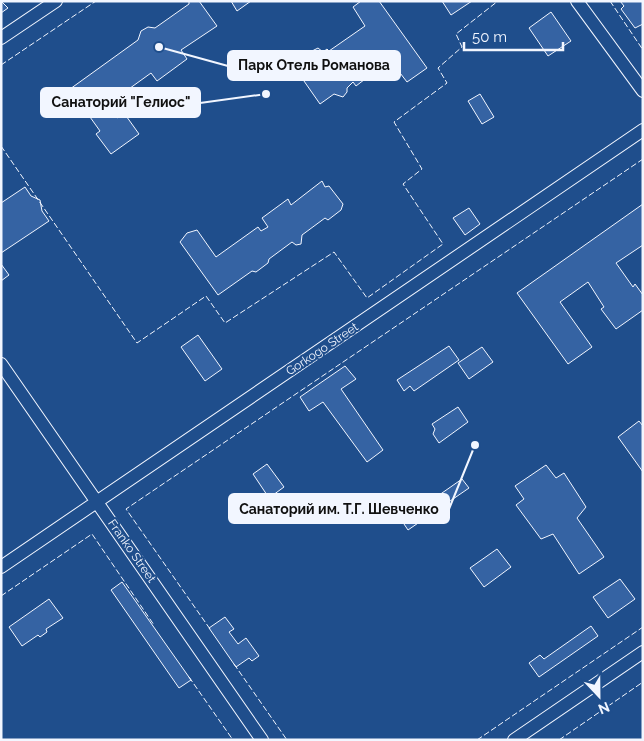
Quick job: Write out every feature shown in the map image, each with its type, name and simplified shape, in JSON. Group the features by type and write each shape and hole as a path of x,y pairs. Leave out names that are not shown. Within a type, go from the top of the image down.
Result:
{"street":[{"path":"1,38 56,1"},
{"path":"577,1 643,91"},
{"name":"Gorkogo Street","path":"1,568 643,130"},
{"name":"Franko Street","path":"1,364 262,740"},
{"path":"514,740 643,652"}],"building":[{"path":"1,1 8,8 1,13"},
{"path":"189,1 199,1 217,26 181,50 187,59 157,81 151,73 108,104 117,118 124,113 139,134 111,154 96,134 100,131 70,89 138,40 141,31 148,27 155,28 189,4"},
{"path":"231,1 251,1 237,11"},
{"path":"361,1 379,1 427,68 407,82 390,60 356,86 353,82 347,88 347,92 343,97 334,94 320,104 297,71 311,60 312,51 318,48 323,52 327,49 329,51 365,26 353,7"},
{"path":"442,1 472,1 451,15"},
{"path":"620,1 643,1 643,24 635,28 621,9 624,6"},
{"path":"551,12 571,41 548,56 529,28"},
{"path":"480,94 494,117 482,124 468,101"},
{"path":"322,181 325,187 329,186 343,204 341,210 328,220 325,218 302,235 301,244 296,245 292,242 269,259 268,263 256,272 252,271 218,295 180,242 187,233 197,230 216,257 258,227 261,231 268,227 262,218 288,199 291,205"},
{"path":"25,187 31,196 40,200 42,211 49,221 1,253 1,203"},
{"path":"643,204 643,245 616,263 633,287 635,284 643,295 643,310 616,329 601,309 604,307 588,282 560,302 592,347 568,364 517,293"},
{"path":"469,208 480,224 465,235 453,218"},
{"path":"1,264 9,275 1,281"},
{"path":"198,335 222,369 205,381 181,347"},
{"path":"449,346 459,360 414,391 410,386 404,391 397,380"},
{"path":"482,347 493,362 469,379 458,363"},
{"path":"345,366 356,379 341,389 383,450 367,462 323,402 309,411 300,397"},
{"path":"458,407 468,422 439,443 433,434 435,429 432,424"},
{"path":"639,421 643,426 643,472 618,437"},
{"path":"267,464 284,487 269,498 253,474"},
{"path":"546,465 556,478 564,473 586,507 577,518 604,557 579,574 553,534 541,539 516,505 524,499 515,486"},
{"path":"462,479 469,488 408,530 402,521"},
{"path":"497,549 511,567 484,587 470,568"},
{"path":"620,579 635,599 608,618 593,597"},
{"path":"122,582 191,680 179,688 111,590"},
{"path":"49,599 63,618 46,629 47,632 40,637 38,635 22,646 9,627"},
{"path":"225,617 234,629 229,632 238,644 246,638 259,656 252,661 249,658 236,667 209,628"},
{"path":"591,626 598,636 539,677 529,663 540,655 544,659"}],"fence":[{"path":"1,65 96,1"},
{"path":"1,146 137,343 206,296 225,323 334,252 367,298 443,244 403,184 422,169 394,122 447,83 438,68 462,47 456,34 498,1"},
{"path":"610,1 643,50"},
{"path":"210,629 126,509 643,159"},
{"path":"1,596 92,534 154,625"},
{"path":"477,740 643,627"},
{"path":"234,664 287,740"},
{"path":"189,677 233,740"},
{"path":"559,740 643,682"}],"place":[{"name":"Парк Отель Романова","path":"159,47"},
{"name":"Санаторий \"Гелиос\"","path":"266,94"},
{"name":"Санаторий им. Т.Г. Шевченко","path":"475,445"}]}
